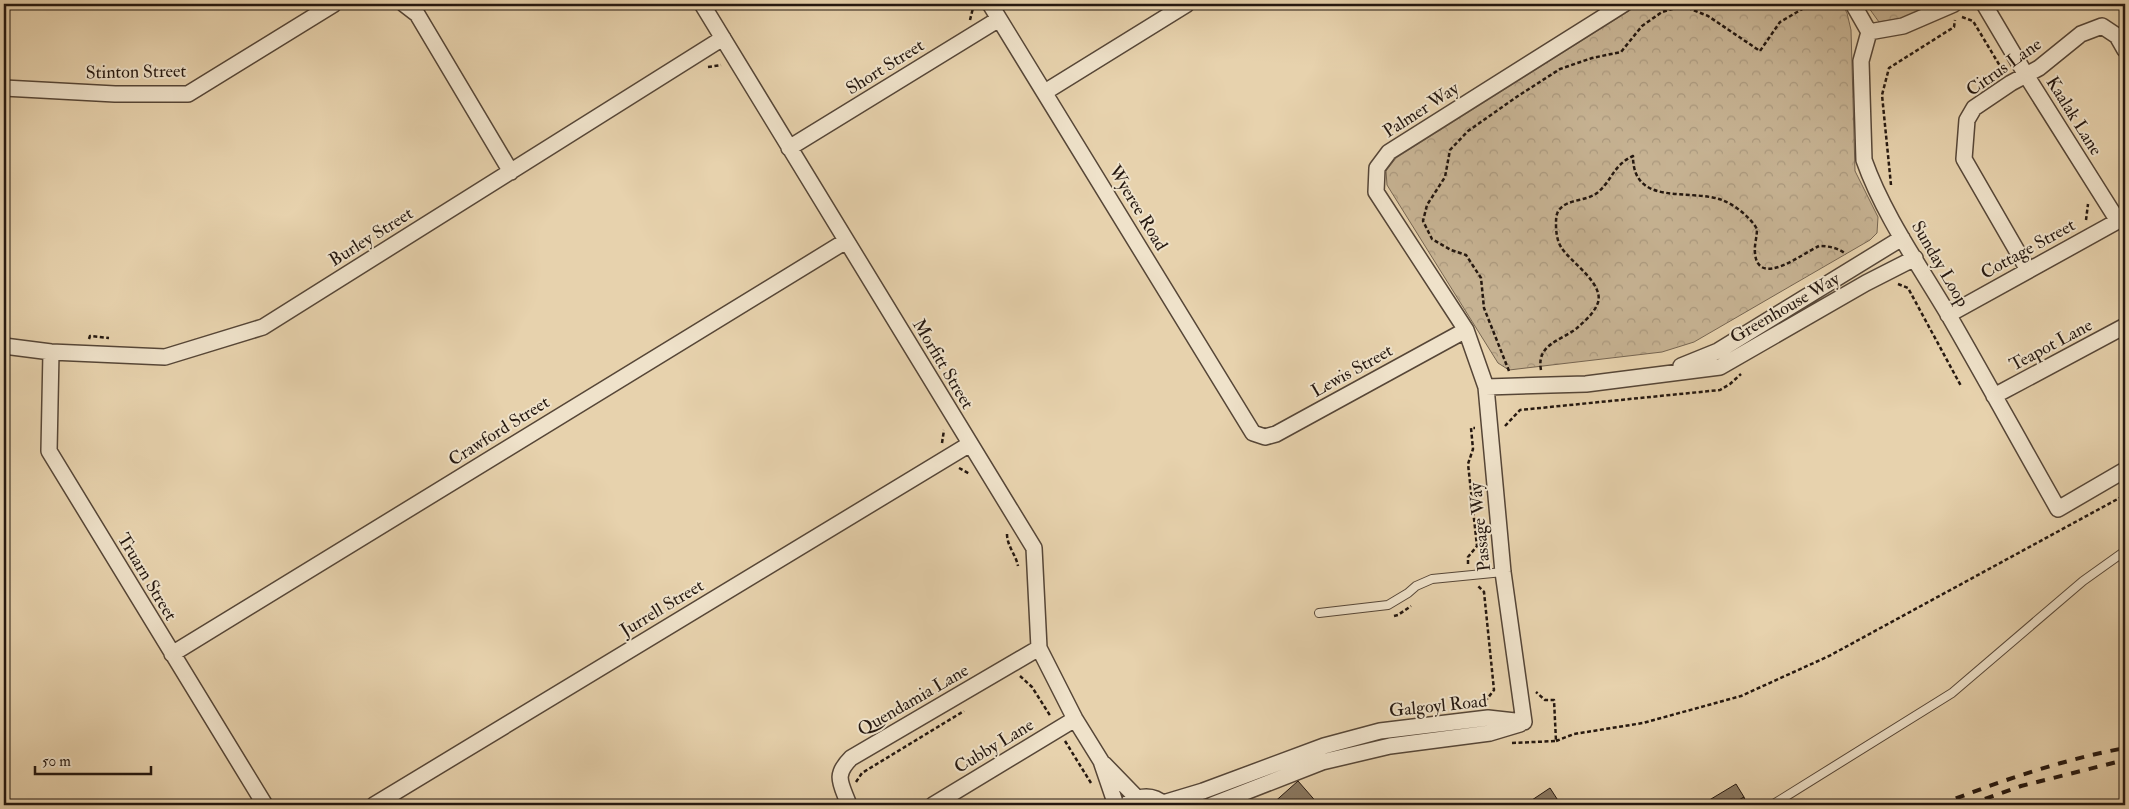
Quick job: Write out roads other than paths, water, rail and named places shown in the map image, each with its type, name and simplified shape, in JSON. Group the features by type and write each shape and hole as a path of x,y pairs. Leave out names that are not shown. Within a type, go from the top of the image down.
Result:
{"street":[{"name":"Stinton Street","path":"4,88 115,94 188,94 334,4"},
{"path":"404,4 417,14 511,172"},
{"name":"Morfitt Street","path":"702,4 1034,548 1039,648 1075,719 1101,761 1132,801"},
{"name":"Wyeree Road","path":"990,4 1253,433"},
{"path":"1045,92 1187,4"},
{"name":"Palmer Way","path":"1466,330 1376,192 1376,168 1389,152 1624,4"},
{"path":"1853,4 1869,32 1904,26 1954,4"},
{"name":"Kaalak Lane","path":"1984,4 2026,75 2122,219"},
{"name":"Short Street","path":"789,148 999,19"},
{"name":"Citrus Lane","path":"2028,270 1964,160 1967,120 1974,108 2039,68 2081,34 2102,26 2116,36 2125,50"},
{"name":"Sunday Loop","path":"1869,32 1861,61 1864,160 1902,238 1948,314 2058,509 2125,470"},
{"name":"Burley Street","path":"4,346 52,352 165,357 263,327 723,38"},
{"name":"Cottage Street","path":"1948,314 2122,219"},
{"name":"Greenhouse Way","path":"1668,372 1718,350 1902,238"},
{"name":"Crawford Street","path":"172,654 846,241"},
{"name":"Greenhouse Way","path":"1486,387 1586,384 1668,372 1720,367 1866,283 1914,258"},
{"name":"Teapot Lane","path":"1994,396 2125,326"},
{"name":"Passage Way","path":"1466,330 1486,387 1503,572 1524,722"},
{"name":"Lewis Street","path":"1253,433 1265,437 1276,434 1466,330"},
{"name":"Truarn Street","path":"52,352 49,451 265,805"},
{"name":"Jurrell Street","path":"374,805 970,444"},
{"name":"Quendamia Lane","path":"849,805 840,779 841,769 851,758 1039,648"},
{"name":"Cubby Lane","path":"933,805 1075,719"},
{"name":"Galgoyl Road","path":"1164,804 1300,763 1322,762 1390,746 1490,734 1524,722"},
{"name":"Morfitt Street","path":"1101,761 1116,805"},
{"name":"Galgoyl Road","path":"1212,805 1300,763"},
{"path":"1132,801 1147,796 1156,798 1164,804"}],"lane":[{"path":"1772,805 1952,693 1976,675 2083,581 2125,551"},
{"path":"1319,613 1388,605 1408,594 1416,586 1432,580 1503,572"}],"railway":[{"path":"1939,805 2031,772 2125,748"},
{"path":"1968,805 2021,786 2125,760"}]}
